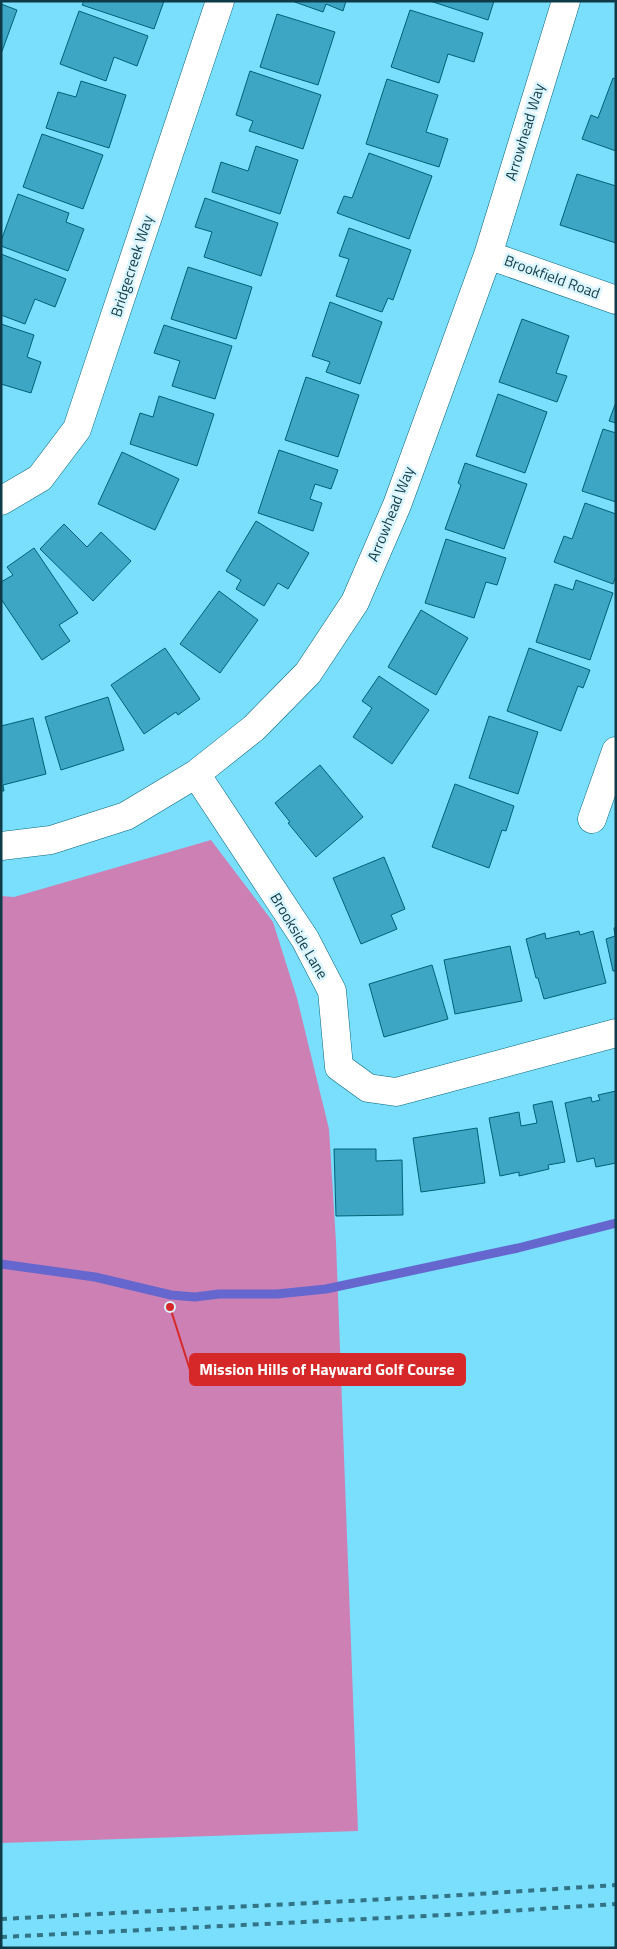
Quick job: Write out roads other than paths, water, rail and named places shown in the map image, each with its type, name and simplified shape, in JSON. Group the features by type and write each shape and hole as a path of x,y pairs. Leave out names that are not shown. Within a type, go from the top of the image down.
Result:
{"street":[{"name":"Bridgecreek Way","path":"1,501 40,478 77,429 220,1"},
{"name":"Arrowhead Way","path":"1,846 51,840 126,816 196,774 254,728 308,673 355,602 397,505 488,255 566,1"},
{"name":"Brookfield Road","path":"488,255 616,300"},
{"path":"592,819 616,751"},
{"name":"Brookside Lane","path":"196,774 305,939 332,991 339,1067 368,1088 396,1092 616,1033"}],"waterway":[{"path":"1,1264 95,1277 171,1295 195,1297 219,1294 277,1294 326,1289 518,1248 616,1223"}],"railway":[{"path":"1,1919 446,1896 616,1885"},
{"path":"1,1937 445,1915 616,1904"}],"place":[{"name":"Mission Hills of Hayward Golf Course","path":"170,1307"}]}
